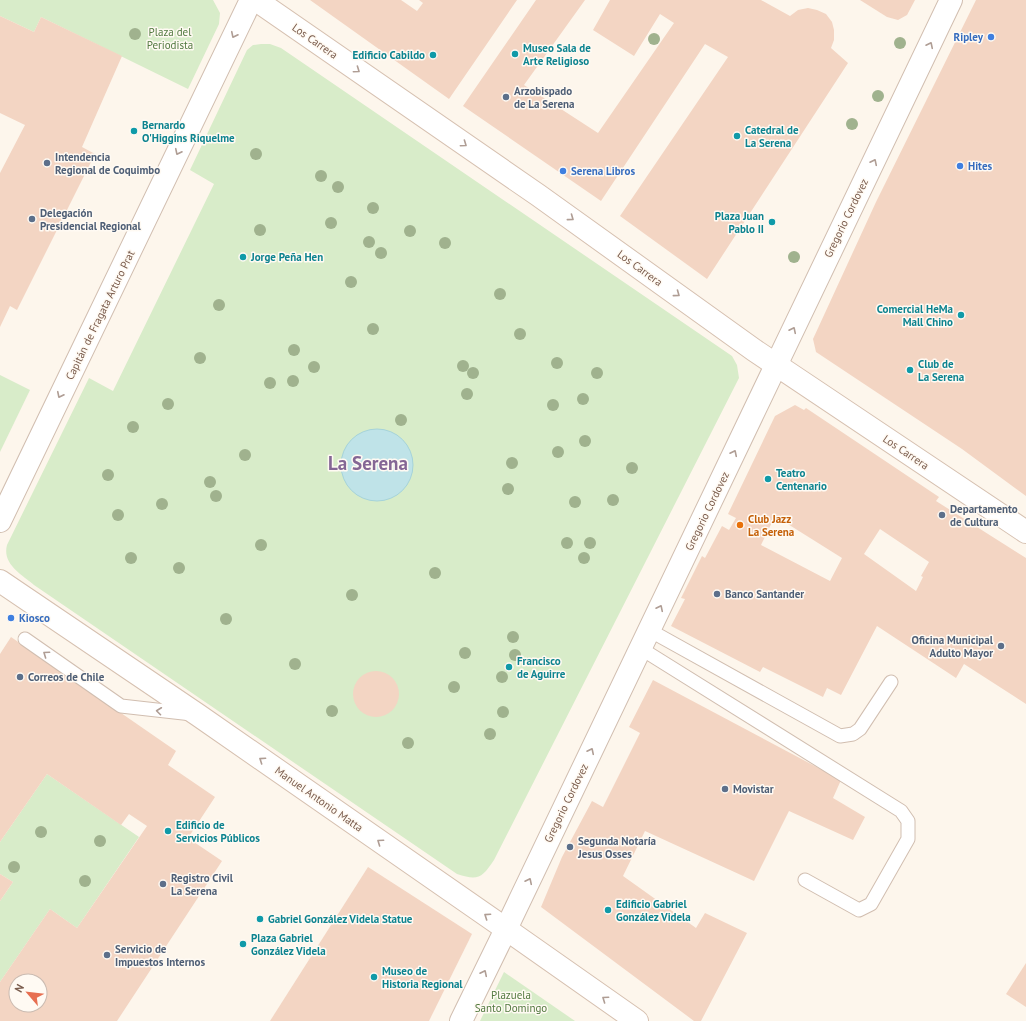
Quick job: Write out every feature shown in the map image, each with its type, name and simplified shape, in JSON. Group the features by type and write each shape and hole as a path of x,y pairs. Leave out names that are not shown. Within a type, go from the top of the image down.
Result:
{"street":[{"name":"Capitán de Fragata Arturo Prat","path":"0,521 251,0"},
{"name":"Los Carrera","path":"256,0 532,190 776,365 1026,532"},
{"name":"Gregorio Cordovez","path":"461,1021 951,0"},
{"name":"Manuel Antonio Matta","path":"0,581 198,715 637,1021"}],"lane":[{"path":"25,639 121,706 198,715"},
{"path":"645,639 840,736 853,734 860,729 891,682"},
{"path":"645,639 901,811 908,821 908,839 871,904 859,910 805,880"}],"green space":[{"name":"Plaza del Periodista","path":"0,0 213,0 220,13 219,24 188,89 41,17 34,32 0,16"},
{"path":"270,44 281,48 732,356 737,365 739,378 494,860 486,871 479,876 470,877 457,874 34,585 18,573 7,558 7,545 89,378 113,391 214,184 190,170 247,50 253,45"},
{"path":"0,375 30,390 0,452"},
{"path":"47,774 139,837 77,928 50,909 0,982 0,901 13,882 0,874 0,842"},
{"name":"Plazuela Santo Domingo","path":"504,972 575,1021 480,1021"}],"water":[{"path":"377,429 397,435 407,445 413,465 407,485 397,495 377,501 357,495 347,485 341,465 347,445 357,435"}],"building":[{"name":"Edificio Cabildo","path":"310,0 401,0 417,11 423,3 419,0 517,0 449,99"},
{"path":"536,0 585,0 524,85 598,133 674,23 660,14 634,56 593,30 610,0 761,0 790,16 798,10 808,8 817,10 826,14 832,22 834,40 831,48 848,63 707,279 620,216 728,57 705,44 601,201 463,106"},
{"path":"860,0 915,0 907,15 898,20 887,17"},
{"path":"976,0 1026,0 1026,496 962,449 816,352 813,339 876,202"},
{"name":"Intendencia Regional de Coquimbo","path":"0,16 34,32 41,17 122,56 82,147 95,154 17,310 10,306 0,327 0,173 25,125 0,113"},
{"path":"795,405 804,410 806,408 939,497 936,501 1026,558 1026,704 964,664 956,678 877,626 841,695 827,688 823,697 763,667 760,672 671,626 685,599 681,598 702,556 705,558 722,526 729,530 736,518 728,514 775,416","holes":["775,516 842,558 830,581 761,545","880,529 929,562 921,576 923,577 916,591 864,554"]},
{"name":"Edificio de Servicios Públicos","path":"11,637 176,751 168,765 215,797 188,838 222,861 117,1021 0,1021 0,982 50,909 77,928 147,826 129,814 121,825 47,774 0,842 0,654"},
{"path":"376,671 389,675 395,681 399,694 395,707 389,713 376,717 363,713 357,707 353,694 357,681 363,675"},
{"path":"653,680 841,780 833,798 865,817 853,840 789,811 754,881 645,831 623,876 696,928 705,913 747,933 701,1021 694,1021 541,907 562,857 592,801 603,807 640,733 629,727"},
{"name":"Museo de Historia Regional","path":"368,867 472,934 429,1021 270,1021"},
{"path":"0,874 13,882 0,901"},
{"path":"1026,963 1026,1007 1006,994"}],"place":[{"name":"Ripley","path":"991,37"},
{"name":"Museo Sala de Arte Religioso","path":"515,54"},
{"name":"Edificio Cabildo","path":"433,55"},
{"name":"Arzobispado de La Serena","path":"506,97"},
{"name":"Bernardo O'Higgins Riquelme","path":"134,131"},
{"name":"Catedral de La Serena","path":"737,136"},
{"name":"Intendencia Regional de Coquimbo","path":"47,163"},
{"name":"Hites","path":"960,166"},
{"name":"Serena Libros","path":"563,171"},
{"name":"Delegación Presidencial Regional","path":"32,219"},
{"name":"Plaza Juan Pablo II","path":"772,222"},
{"name":"Jorge Peña Hen","path":"243,257"},
{"name":"Comercial HeMa Mall Chino","path":"961,315"},
{"name":"Club de La Serena","path":"910,370"},
{"name":"Teatro Centenario","path":"768,479"},
{"name":"Departamento de Cultura","path":"942,515"},
{"name":"Club Jazz La Serena","path":"740,525"},
{"name":"Banco Santander","path":"717,594"},
{"name":"Kiosco","path":"11,618"},
{"name":"Oficina Municipal Adulto Mayor","path":"1001,646"},
{"name":"Francisco de Aguirre","path":"509,667"},
{"name":"Correos de Chile","path":"20,677"},
{"name":"Movistar","path":"725,789"},
{"name":"Edificio de Servicios Públicos","path":"168,831"},
{"name":"Segunda Notaría Jesus Osses","path":"570,847"},
{"name":"Registro Civil La Serena","path":"163,884"},
{"name":"Edificio Gabriel González Videla","path":"608,910"},
{"name":"Gabriel González Videla Statue","path":"260,919"},
{"name":"Plaza Gabriel González Videla","path":"243,944"},
{"name":"Servicio de Impuestos Internos","path":"107,955"},
{"name":"Museo de Historia Regional","path":"374,977"}],"district":[{"name":"La Serena","path":"368,463"}]}
